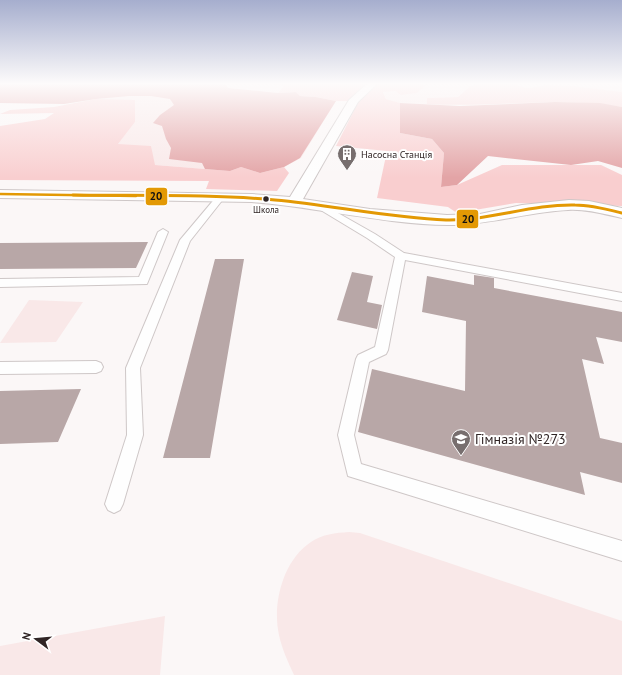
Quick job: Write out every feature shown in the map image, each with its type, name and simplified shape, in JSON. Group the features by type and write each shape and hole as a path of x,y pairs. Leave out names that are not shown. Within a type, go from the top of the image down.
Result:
{"street":[{"path":"294,202 345,114"},
{"path":"0,194 252,198 294,202 370,214 447,220 480,218 522,210 569,205 589,206 622,213"}],"lane":[{"path":"114,504 135,435 133,368 185,240 220,198"},
{"path":"322,207 401,256 622,297"},
{"path":"0,283 143,281 163,232"},
{"path":"401,256 381,350 363,359 346,435 354,470 622,551"},
{"path":"0,368 96,367"}],"shaded area":[{"path":"52,114 135,114 135,122 118,144 151,146 155,165 230,171 241,167 260,173 284,167 289,173 277,191 206,189 209,181 0,180 0,126 45,119"},
{"path":"124,114 328,114 301,158 284,167 260,173 241,167 230,171 155,165 117,145 135,122"},
{"path":"327,114 300,158 284,167 260,173 241,167 230,171 205,169 202,163 169,159 171,148 166,139 162,126 153,123 160,115"},
{"path":"352,114 400,114 400,133 432,139 444,153 441,187 457,185 502,165 601,165 622,175 622,206 516,203 457,213 448,207 377,198 387,151 336,146"},
{"path":"400,114 622,114 622,168 598,161 571,165 488,156 457,185 441,187 444,153 432,139 400,133"},
{"path":"29,300 83,302 56,342 0,343"},
{"path":"334,533 360,533 622,621 622,675 294,675 282,645 277,623 279,597 287,571 301,550 311,542"},
{"path":"165,616 160,675 0,675 0,646"}],"building":[{"path":"148,242 136,268 0,269 0,243"},
{"path":"215,259 244,259 210,458 163,458"},
{"path":"352,272 373,276 367,302 382,305 377,329 337,320"},
{"path":"474,275 494,278 494,288 622,312 622,342 596,337 604,364 582,359 600,438 622,443 622,483 580,472 585,495 358,432 372,369 465,391 466,321 422,312 427,276 474,285"},
{"path":"81,389 58,442 0,444 0,391"}],"transit line":[{"name":"20","path":"0,194 252,198 301,203 399,217 448,220 478,218 538,208 568,205 602,208 622,213"}],"place":[{"name":"Насосна Станція","path":"347,171"},
{"name":"Школа","path":"266,199"},
{"name":"Гімназія №273","path":"461,456"}]}
